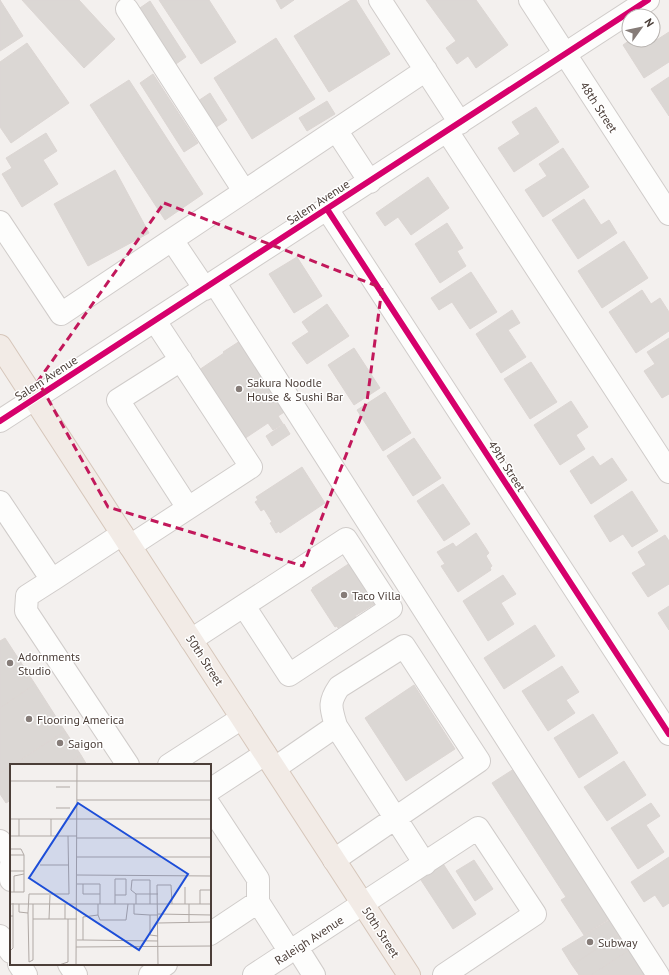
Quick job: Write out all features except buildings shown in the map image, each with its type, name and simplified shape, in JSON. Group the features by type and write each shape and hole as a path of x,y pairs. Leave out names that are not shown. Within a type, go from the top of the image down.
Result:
{"main road":[{"name":"50th Street","path":"0,346 409,975"}],"street":[{"path":"380,0 426,70 453,127 669,472"},
{"name":"48th Street","path":"530,0 669,214"},
{"name":"Salem Avenue","path":"0,421 648,0"},
{"path":"126,9 244,191"},
{"path":"0,222 61,314 426,70"},
{"path":"336,130 370,182"},
{"name":"49th Street","path":"327,209 669,734"},
{"path":"172,240 210,285 658,975"},
{"path":"127,764 26,611 27,596 52,580 188,508 251,467 155,321"},
{"path":"181,360 118,400 188,508"},
{"path":"0,502 52,580"},
{"path":"191,640 346,539 391,608 289,675 244,606"},
{"path":"334,860 395,819 479,761 404,646 339,687 332,697 331,708 336,726 395,819 425,864"},
{"path":"171,764 242,718"},
{"path":"211,790 270,761 336,726"},
{"path":"211,808 258,879 258,902 293,950 314,975"},
{"name":"Raleigh Avenue","path":"254,975 478,828 535,914 444,975"},
{"path":"0,841 10,856"},
{"path":"211,933 258,902"},
{"path":"0,936 10,951"},
{"path":"20,965 26,975"},
{"path":"70,965 76,975"},
{"path":"150,975 165,965"}],"highlighted area":[{"path":"164,203 382,288 367,401 303,566 108,507 38,381"}],"cycle path":[{"path":"0,421 648,0"},
{"path":"327,209 669,734"}],"place":[{"name":"Sakura Noodle House & Sushi Bar","path":"239,389"},
{"name":"Taco Villa","path":"344,595"},
{"name":"Adornments Studio","path":"10,663"},
{"name":"Flooring America","path":"29,719"},
{"name":"Saigon","path":"60,743"},
{"name":"Subway","path":"590,942"}]}
